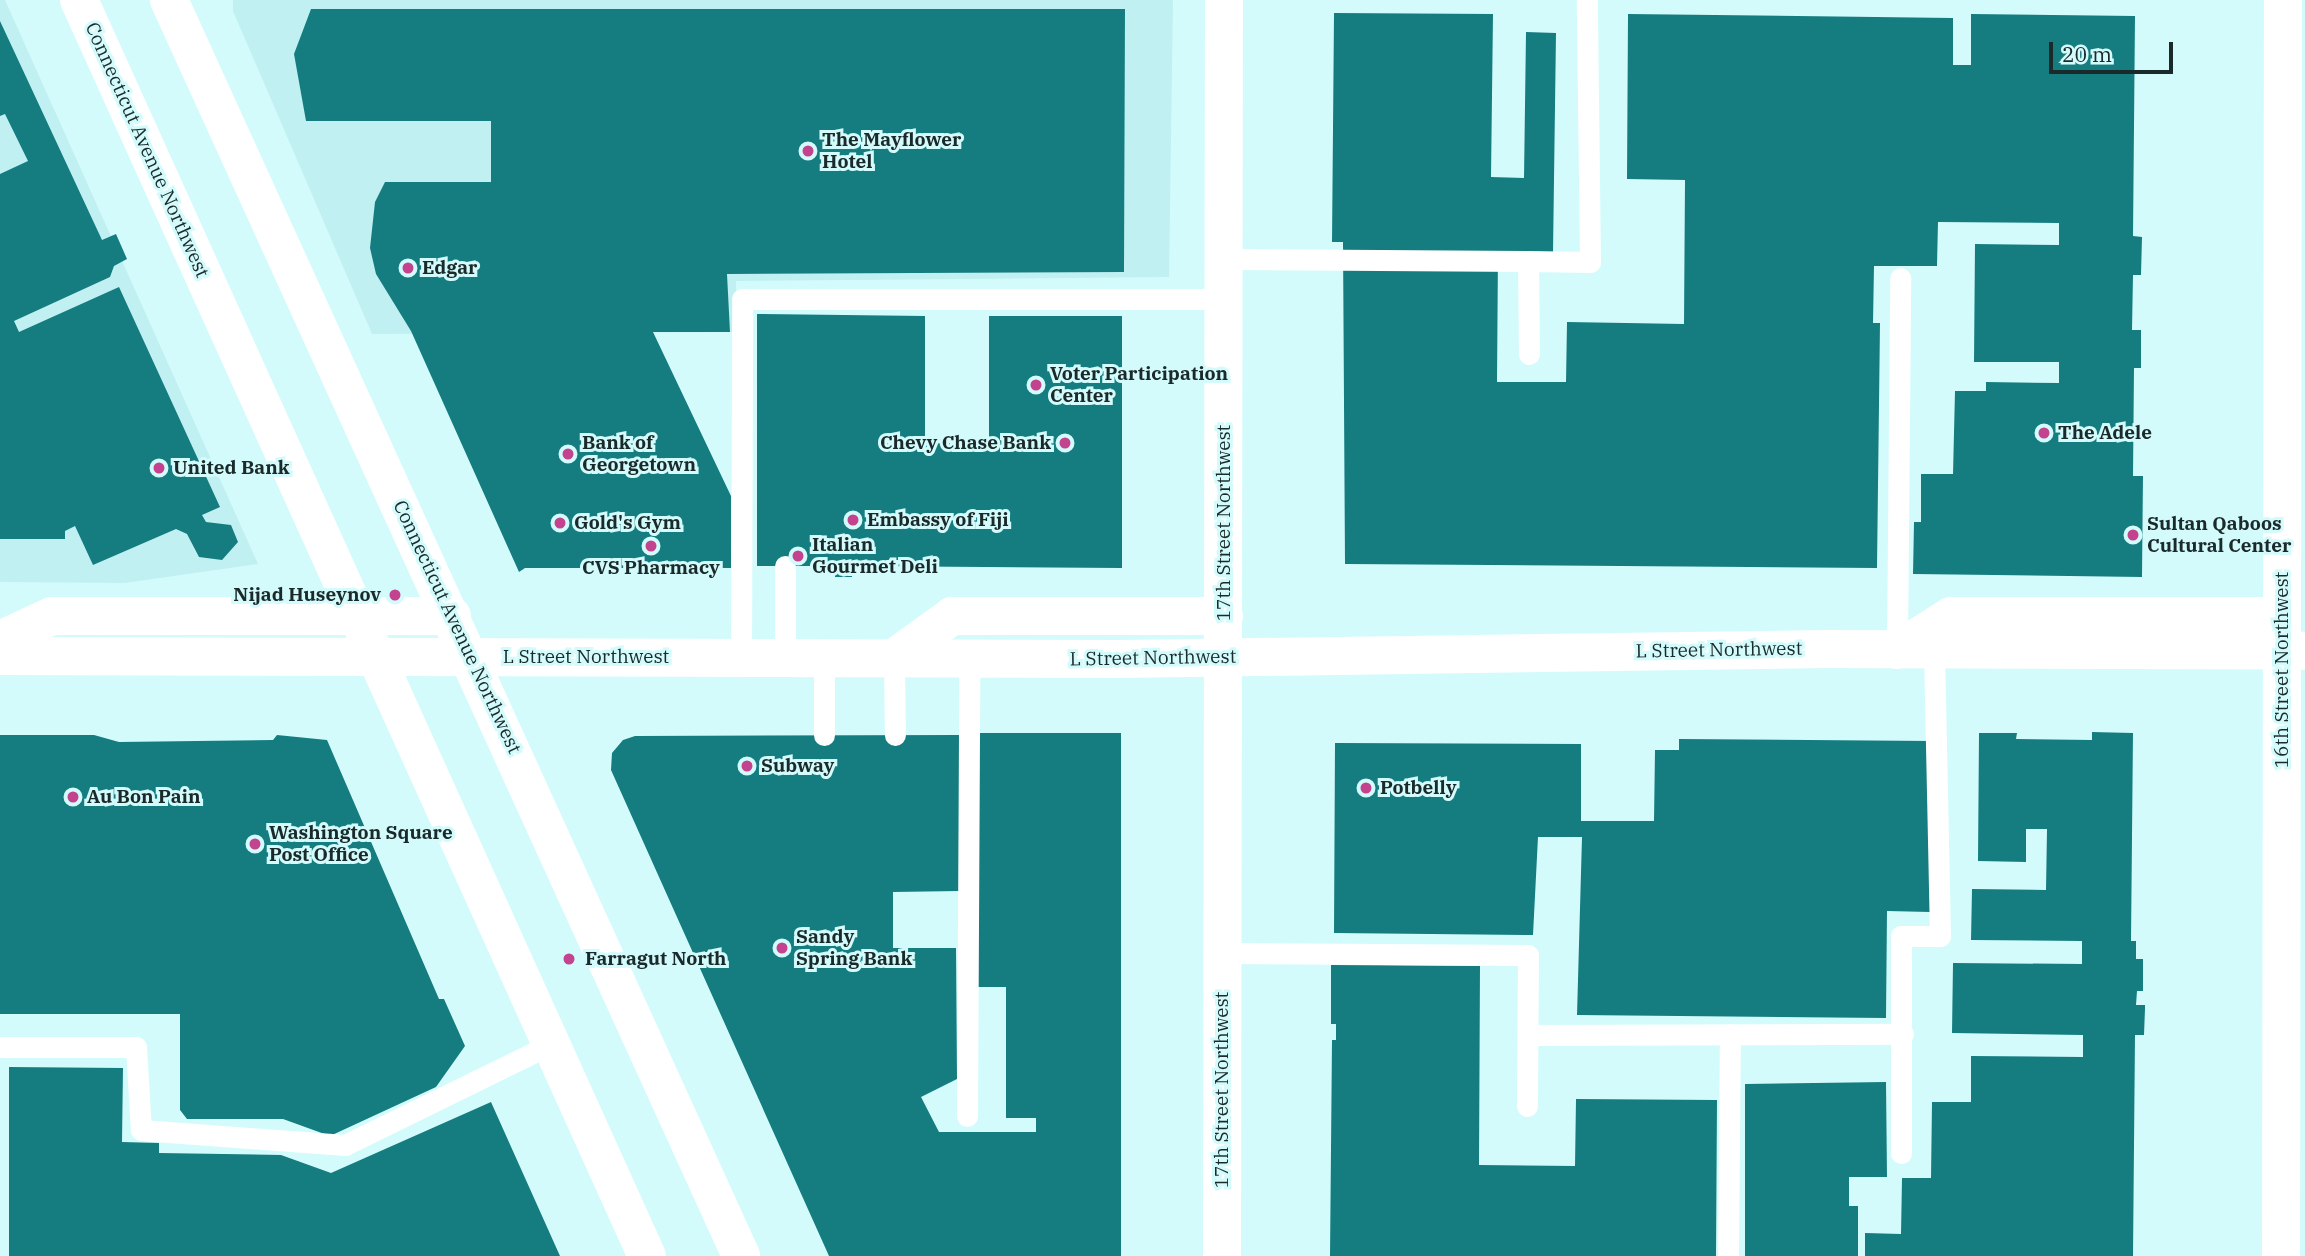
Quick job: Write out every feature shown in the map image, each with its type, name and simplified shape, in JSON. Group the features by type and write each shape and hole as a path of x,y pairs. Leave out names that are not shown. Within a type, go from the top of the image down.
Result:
{"main road":[{"name":"Connecticut Avenue Northwest","path":"79,0 648,1256"},
{"name":"Connecticut Avenue Northwest","path":"169,0 452,616 741,1256"},
{"name":"17th Street Northwest","path":"1222,1256 1224,0"},
{"name":"16th Street Northwest","path":"2281,1256 2290,639 2286,0"},
{"path":"0,640 52,616 452,616"},
{"path":"894,659 952,616 1224,616"},
{"name":"L Street Northwest","path":"0,656 969,659 1915,650 2290,639"}],"lane":[{"path":"1224,259 1590,261 1587,0"},
{"path":"2286,0 2305,9"},
{"path":"1528,261 1529,354"},
{"path":"1900,278 1915,650 1940,936 1901,936 1901,1153"},
{"path":"741,657 742,299 1224,299"},
{"path":"785,566 785,658"},
{"path":"824,658 824,735"},
{"path":"894,659 895,735"},
{"path":"967,1116 969,659"},
{"path":"1222,953 1528,955 1527,1105"},
{"path":"1728,1256 1730,1034"},
{"path":"1529,1035 1903,1034"},
{"path":"0,1047 136,1047 141,1130 345,1145 553,1043"}],"shaded area":[{"path":"0,0 5,0 258,564 125,583 0,582"},
{"name":"The Mayflower Hotel","path":"233,0 1173,0 1169,277 736,281 737,332 372,334 233,11"}],"building":[{"name":"The Mayflower Hotel","path":"311,9 1125,9 1124,272 727,274 730,332 653,332 731,496 731,568 525,568 519,572 411,331 376,274 370,248 375,202 385,182 491,182 491,121 306,121 294,54"},
{"path":"1334,13 1493,14 1491,177 1524,178 1526,32 1556,33 1553,253 1498,252 1497,382 1566,382 1567,322 1684,324 1685,180 1627,179 1628,14 1953,18 1953,65 1971,65 1971,14 2135,16 2133,236 2142,237 2141,275 2133,275 2132,330 2141,330 2141,368 2134,368 2133,476 2143,476 2142,577 1913,574 1914,522 1921,522 1921,474 1953,474 1955,391 1986,391 1986,382 2059,383 2059,362 1974,362 1975,244 2059,245 2059,223 1938,222 1937,266 1874,266 1873,323 1880,323 1877,568 1345,564 1343,242 1332,242"},
{"path":"0,21 102,240 116,234 127,259 114,266 110,277 14,321 19,332 119,287 220,507 202,515 206,522 231,525 238,542 222,560 199,557 187,534 176,529 93,565 75,526 65,531 65,539 0,539 0,174 28,161 5,114 0,116"},
{"path":"757,314 925,316 925,439 989,439 989,316 1122,316 1122,568 852,566 852,577 835,577 835,566 757,566"},
{"path":"2092,732 2133,733 2131,941 2136,941 2136,959 2143,959 2143,991 2137,991 2136,1005 2145,1005 2145,1009 2144,1035 2135,1035 2133,1256 1865,1256 1865,1233 1901,1234 1902,1178 1931,1178 1932,1102 1971,1102 1971,1056 2083,1057 2083,1035 1952,1033 1953,963 2082,964 2082,941 1971,940 1972,889 2046,890 2047,829 2026,829 2026,862 1978,861 1979,733 2017,733 2016,739 2092,740"},
{"path":"978,733 1121,733 1121,1256 829,1256 611,770 612,753 623,740 635,736 960,735 960,891 893,892 893,948 956,948 957,1079 921,1097 939,1132 1036,1132 1036,1118 1006,1118 1006,987 978,987"},
{"path":"0,735 94,735 119,742 273,740 277,735 327,740 439,999 444,999 465,1046 436,1087 330,1136 283,1119 187,1119 180,1110 180,1014 0,1014"},
{"path":"1679,739 1931,741 1930,912 1887,911 1886,1018 1577,1015 1582,837 1538,837 1533,935 1334,933 1335,743 1581,744 1581,821 1654,821 1655,750 1679,750"},
{"path":"1331,965 1480,966 1479,1165 1575,1166 1576,1099 1717,1100 1716,1256 1330,1256 1332,1040 1336,1040 1336,1024 1331,1024"},
{"path":"9,1067 123,1068 122,1142 159,1143 159,1153 281,1155 331,1173 491,1102 560,1256 9,1256"},
{"path":"1886,1082 1887,1177 1849,1177 1849,1206 1858,1206 1858,1256 1745,1256 1745,1084"}],"place":[{"name":"The Mayflower Hotel","path":"808,151"},
{"name":"Edgar","path":"408,268"},
{"name":"Voter Participation Center","path":"1036,385"},
{"name":"The Adele","path":"2044,433"},
{"name":"Chevy Chase Bank","path":"1065,443"},
{"name":"Bank of Georgetown","path":"568,454"},
{"name":"United Bank","path":"159,468"},
{"name":"Embassy of Fiji","path":"853,520"},
{"name":"Gold's Gym","path":"560,523"},
{"name":"Sultan Qaboos Cultural Center","path":"2133,535"},
{"name":"CVS Pharmacy","path":"651,546"},
{"name":"Italian Gourmet Deli","path":"798,556"},
{"name":"Nijad Huseynov","path":"395,595"},
{"name":"Subway","path":"747,766"},
{"name":"Potbelly","path":"1366,788"},
{"name":"Au Bon Pain","path":"73,797"},
{"name":"Washington Square Post Office","path":"255,844"},
{"name":"Sandy Spring Bank","path":"782,948"},
{"name":"Farragut North","path":"569,959"}]}
